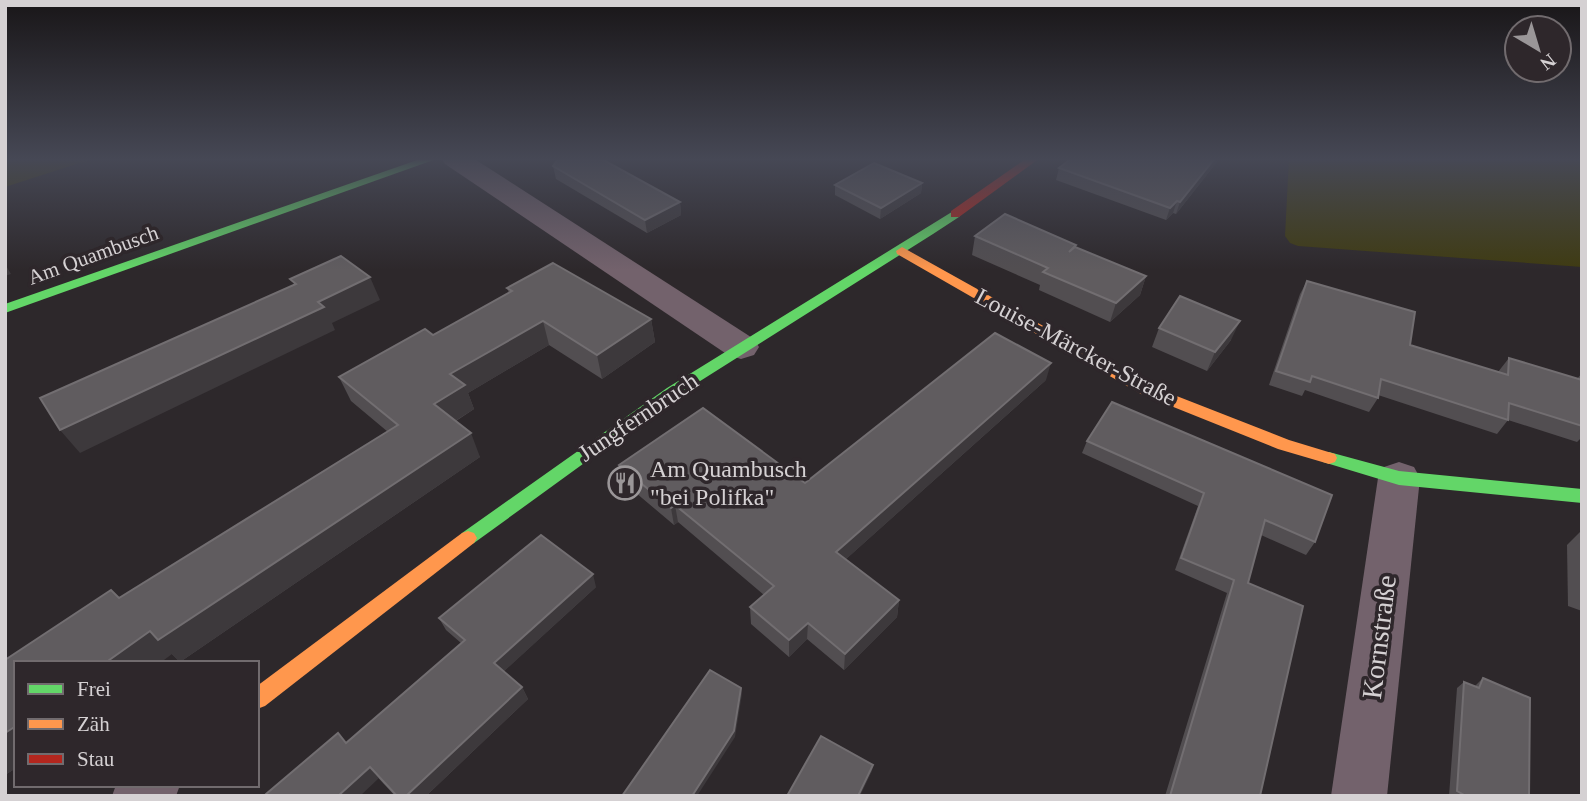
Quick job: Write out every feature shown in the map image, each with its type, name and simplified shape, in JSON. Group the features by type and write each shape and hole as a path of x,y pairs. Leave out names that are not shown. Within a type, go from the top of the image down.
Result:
{"street":[{"name":"Am Quambusch","path":"5,309 327,195"},
{"path":"512,195 741,347"},
{"name":"Jungfernbruch","path":"259,697 554,473 741,347 902,251 981,195"},
{"name":"Louise-Märcker-Straße","path":"902,251 1146,390 1284,445 1399,478 1582,496"},
{"name":"Kornstraße","path":"1359,796 1399,478"}],"shaded area":[{"path":"1287,195 1582,195 1582,267 1298,246 1290,243 1285,236"}],"building":[{"path":"603,195 668,195 680,202 645,220"},
{"path":"856,195 902,195 881,208"},
{"path":"1135,195 1185,195 1170,208"},
{"path":"1005,214 1076,245 1069,252 1075,247 1146,276 1116,303 1043,272 1048,268 975,236"},
{"path":"341,256 370,277 318,302 324,307 60,430 40,398 296,284 290,279"},
{"path":"553,263 651,319 597,355 543,321 450,374 465,385 434,404 471,433 158,640 150,631 108,661 14,661 14,727 5,733 5,660 111,590 119,598 398,425 339,377 425,329 433,335 512,291 507,288"},
{"path":"1307,281 1415,312 1410,345 1508,375 1509,358 1582,380 1582,426 1509,403 1508,420 1381,379 1378,398 1312,376 1310,382 1276,371"},
{"path":"1180,296 1240,321 1215,352 1159,328"},
{"path":"995,333 1051,363 836,552 899,600 845,654 808,623 789,640 750,607 774,586 675,505 671,508 619,465 703,408 805,483"},
{"path":"1112,402 1332,495 1315,542 1265,520 1248,583 1303,606 1260,796 1170,796 1234,580 1181,558 1204,493 1087,441"},
{"path":"541,535 593,574 494,663 522,687 406,796 397,796 370,767 338,796 267,796 266,794 338,733 346,743 465,640 439,618"},
{"path":"710,670 741,688 734,731 692,796 622,796"},
{"path":"1483,678 1530,698 1529,796 1466,796 1457,791 1464,682 1479,688"},
{"path":"821,736 873,765 858,796 787,796"}],"traffic: fast":[{"path":"5,309 327,195"},
{"path":"468,538 672,391 903,249 955,214"},
{"path":"1329,458 1399,478 1582,496"}],"traffic: slow":[{"path":"902,251 1146,390 1284,445 1329,458"},
{"path":"259,697 468,538"}],"traffic: jam":[{"path":"955,214 981,195"}],"place":[{"name":"Am Quambusch \"bei Polifka\"","path":"625,483"}]}
